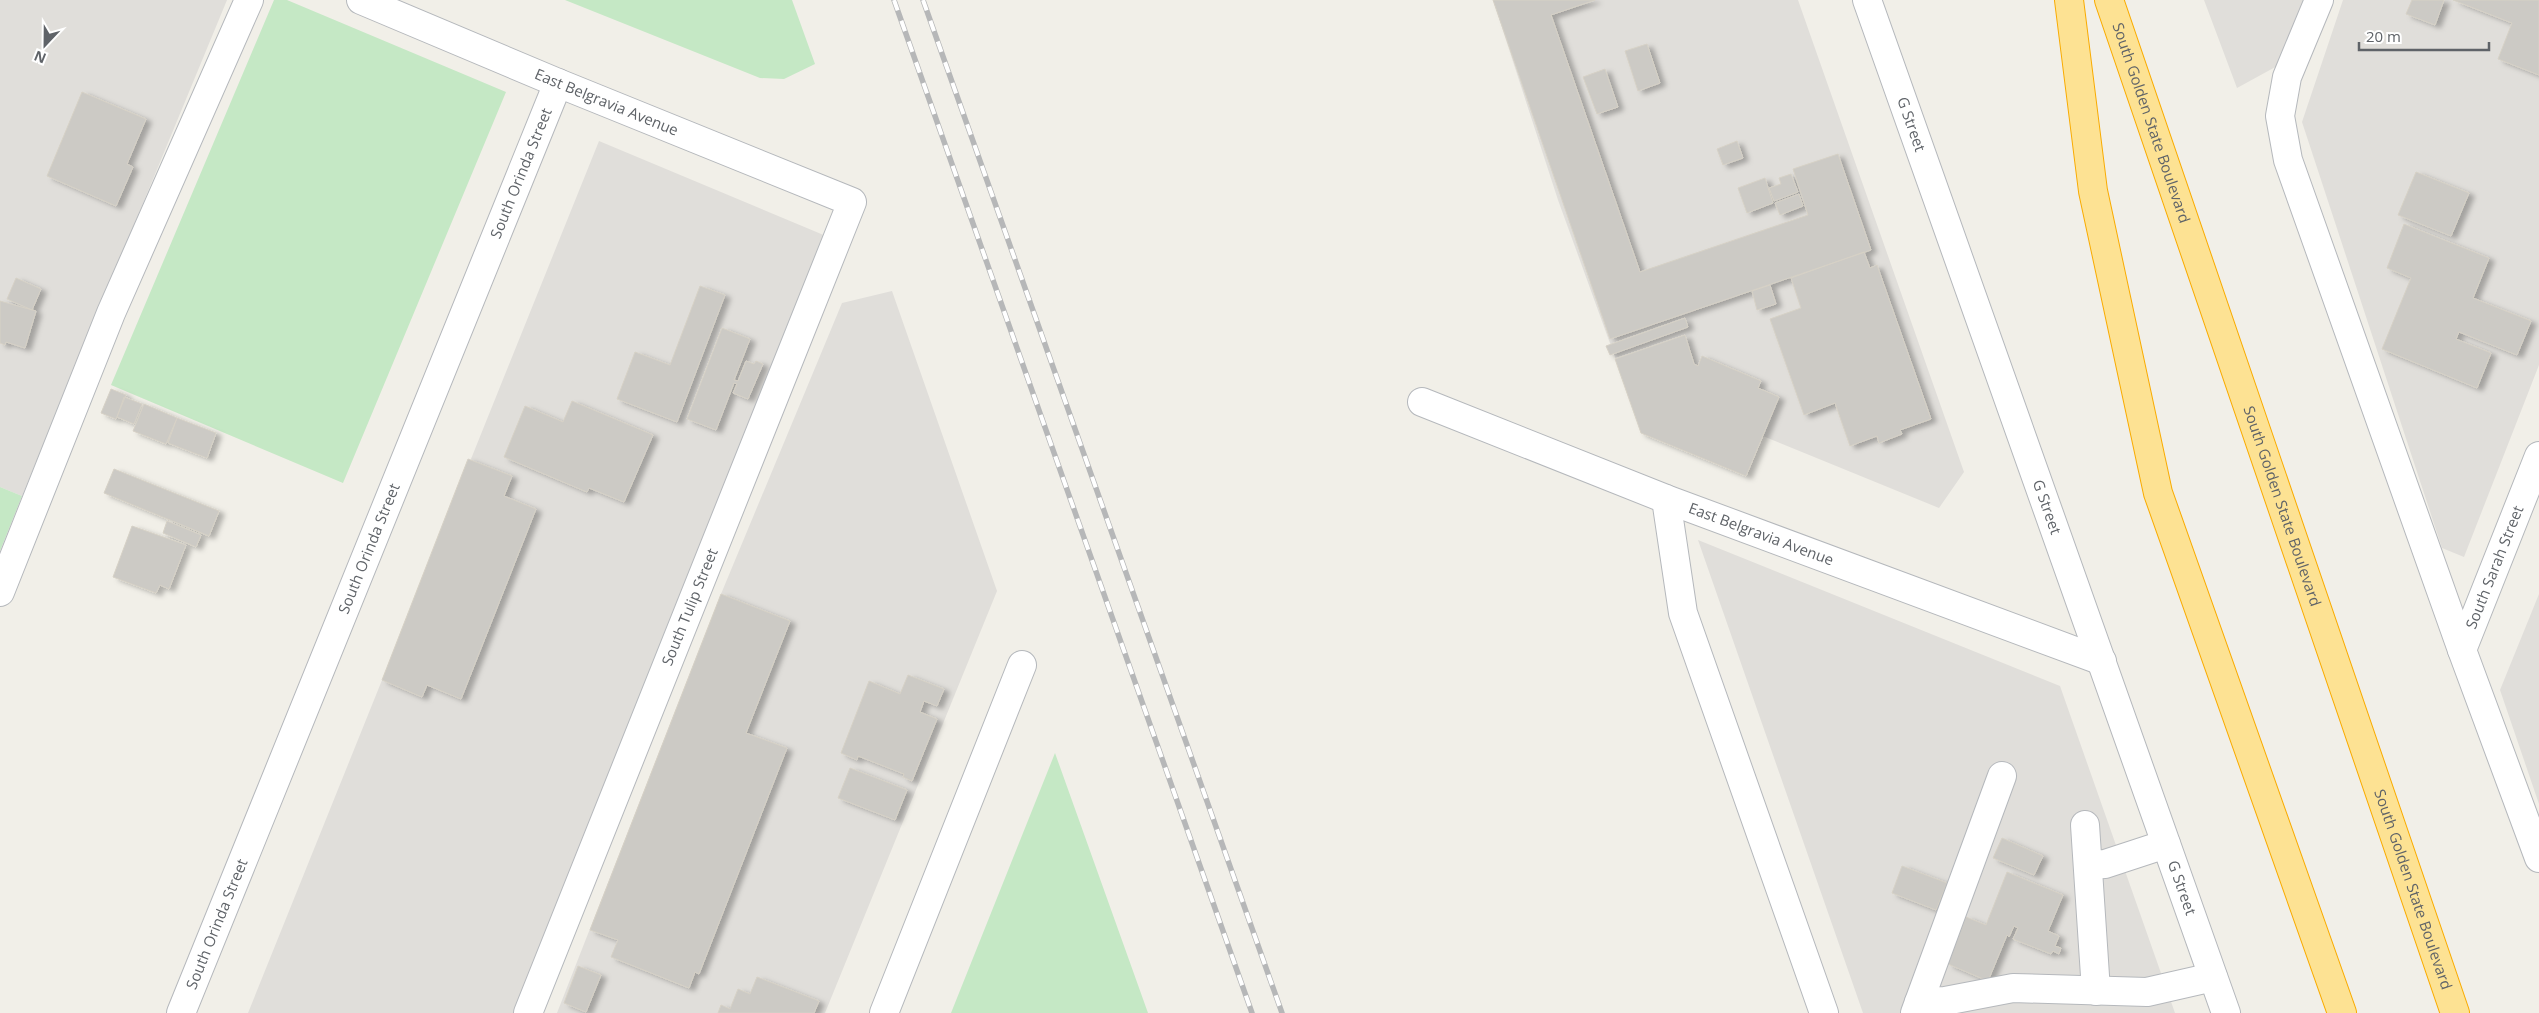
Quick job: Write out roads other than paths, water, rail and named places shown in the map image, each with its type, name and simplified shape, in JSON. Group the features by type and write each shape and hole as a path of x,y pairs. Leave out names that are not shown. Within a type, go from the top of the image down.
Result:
{"highway":[{"path":"2069,0 2093,191 2158,493 2342,1013"},
{"name":"South Golden State Boulevard","path":"2109,0 2455,1013"}],"street":[{"path":"0,592 111,313 249,0"},
{"name":"East Belgravia Avenue","path":"361,0 558,83 852,202"},
{"name":"G Street","path":"1867,0 2226,1013"},
{"path":"2319,0 2287,77 2280,116 2288,160 2462,650 2539,858"},
{"name":"South Orinda Street","path":"181,1013 558,83"},
{"name":"South Tulip Street","path":"528,1013 852,202"},
{"name":"East Belgravia Avenue","path":"1422,402 1666,499 2102,661"},
{"name":"South Sarah Street","path":"2462,650 2539,456"},
{"path":"1666,499 1683,613 1824,1013"},
{"path":"884,1013 1022,665"},
{"path":"1917,1008 2002,776"},
{"path":"2085,825 2096,991"},
{"path":"2088,865 2105,864 2166,844"},
{"path":"1917,1008 2013,988 2147,992 2213,977"}],"railway":[{"path":"894,0 1252,1013"},
{"path":"923,0 1282,1013"}]}
